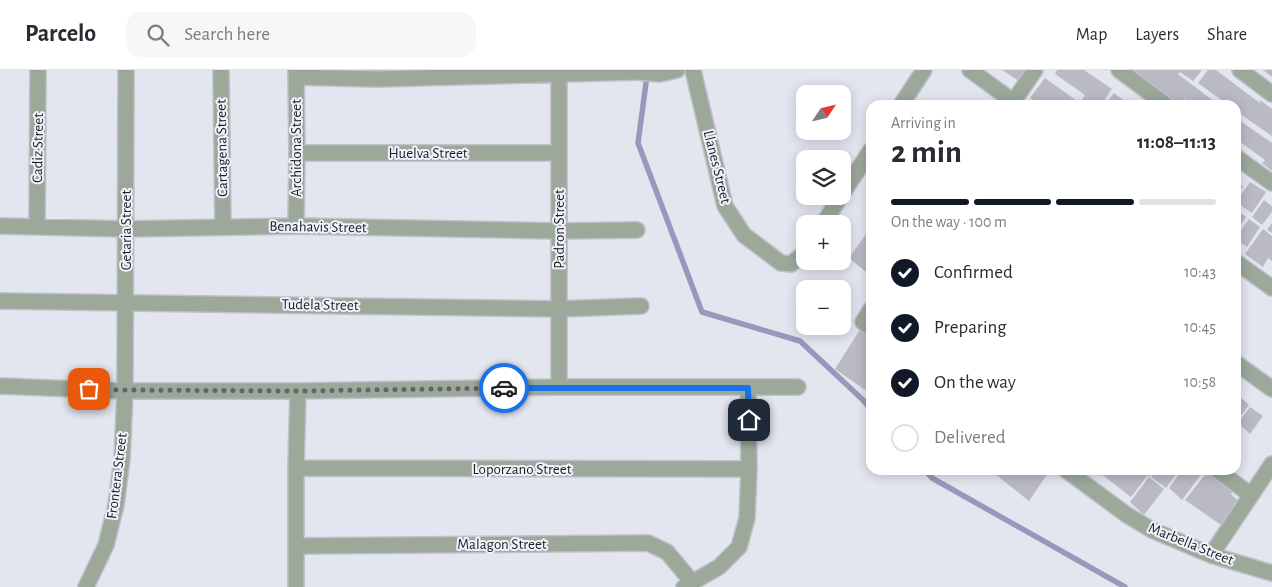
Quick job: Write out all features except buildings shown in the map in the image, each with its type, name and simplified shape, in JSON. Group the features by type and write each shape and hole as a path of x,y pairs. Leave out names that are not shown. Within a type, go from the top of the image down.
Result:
{"street":[{"name":"Cadiz Street","path":"37,227 38,70"},
{"name":"Getaria Street","path":"125,390 126,70"},
{"name":"Cartagena Street","path":"221,70 223,227"},
{"path":"296,73 376,75 639,72 660,74 677,70"},
{"name":"Llanes Street","path":"694,70 725,206 744,235 781,263 791,264 796,260"},
{"path":"904,100 924,70"},
{"path":"970,70 1009,100"},
{"path":"1016,100 1035,70"},
{"path":"1119,70 1159,100"},
{"path":"1240,70 1272,94"},
{"name":"Padron Street","path":"559,72 559,387"},
{"name":"Archidona Street","path":"296,73 296,226"},
{"name":"Huelva Street","path":"297,153 559,153"},
{"path":"851,181 866,158"},
{"path":"1241,161 1272,183"},
{"name":"Benahavis Street","path":"0,226 126,229 296,226 558,231 636,230"},
{"path":"1241,266 1272,288"},
{"name":"Tudela Street","path":"0,301 559,309 641,306"},
{"path":"1241,367 1272,389"},
{"path":"0,386 125,390 298,391 559,387 798,387"},
{"name":"Malagon Street","path":"296,546 648,543 667,552 688,584 719,567 738,547 747,518 749,469 748,388"},
{"name":"Frontera Street","path":"86,587 106,545 116,505 122,459 125,390"},
{"path":"296,587 298,391"},
{"path":"1211,555 1272,464"},
{"name":"Loporzano Street","path":"296,468 749,469"},
{"name":"Marbella Street","path":"1073,475 1127,515 1152,530 1211,555 1272,573"},
{"path":"1224,475 1251,495"}],"waterway":[{"path":"648,73 638,143 702,312 800,341 866,404"},
{"path":"929,475 1125,587"}],"way so far":[{"path":"89,389 298,391 504,388"}],"route":[{"path":"504,388 748,388 749,420"}]}
